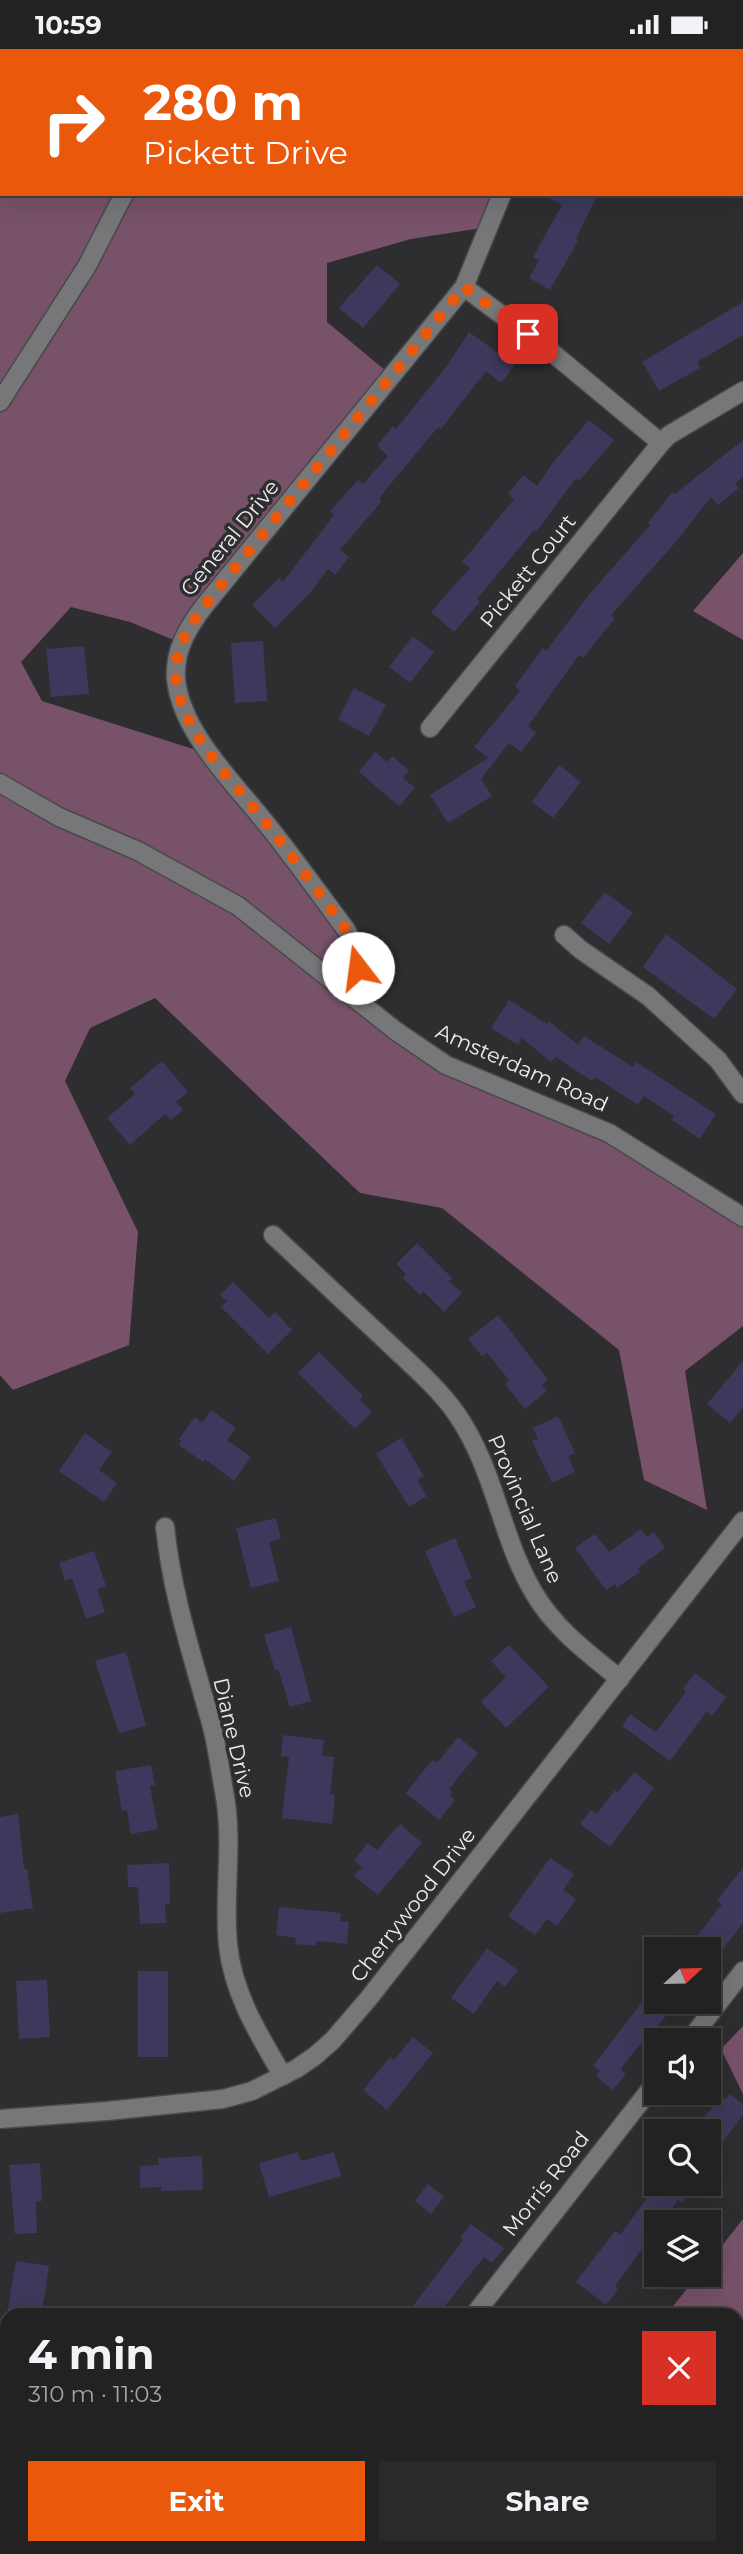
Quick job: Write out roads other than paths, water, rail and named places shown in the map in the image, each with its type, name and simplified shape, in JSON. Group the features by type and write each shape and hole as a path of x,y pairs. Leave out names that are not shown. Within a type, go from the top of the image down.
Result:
{"street":[{"path":"0,402 87,267 123,196"},
{"name":"General Drive","path":"357,1000 358,968 347,931 188,721 178,691 177,661 187,628 464,287 501,196"},
{"path":"464,287 549,350 661,443"},
{"name":"Pickett Court","path":"430,728 661,443 669,435 743,391"},
{"name":"Amsterdam Road","path":"0,783 59,817 138,851 238,906 422,1050 446,1065 556,1108 609,1133 743,1217"},
{"path":"564,935 581,950 648,996 718,1060 743,1094"},
{"name":"Provincial Lane","path":"273,1235 416,1370 454,1411 488,1473 519,1563 533,1592 560,1627 620,1679"},
{"name":"Cherrywood Drive","path":"0,2119 223,2099 252,2091 296,2070 324,2048 369,1998 743,1521"},
{"name":"Diane Drive","path":"165,1527 168,1557 185,1636 212,1726 228,1808 226,1918 233,1975 243,2005 283,2076"},
{"path":"699,2028 743,1971"},
{"name":"Morris Road","path":"479,2308 644,2097"}]}
